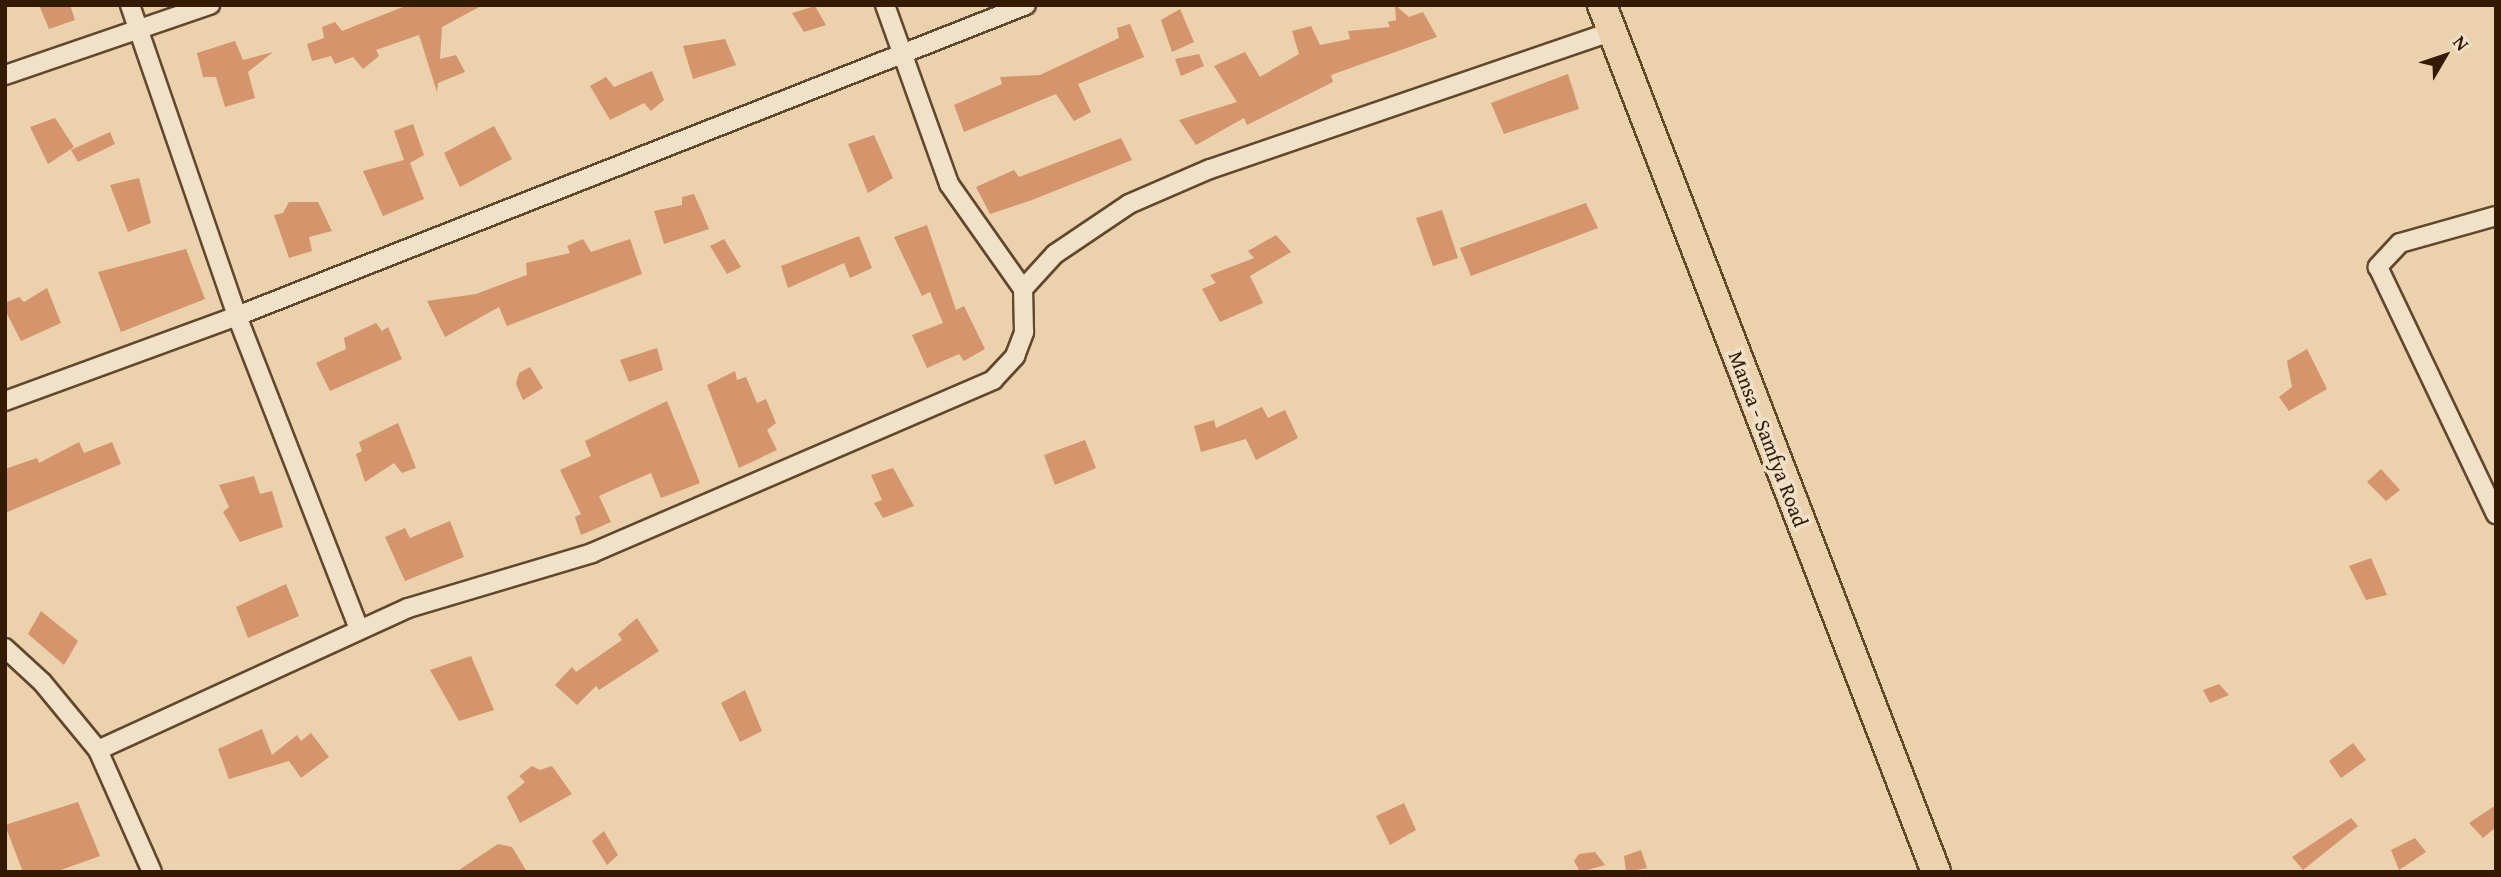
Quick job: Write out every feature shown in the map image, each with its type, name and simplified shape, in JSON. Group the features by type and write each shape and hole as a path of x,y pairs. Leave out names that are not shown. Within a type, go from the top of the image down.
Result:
{"main road":[{"name":"Mansa - Samfya Road","path":"1607,18 1936,872"}],"street":[{"path":"130,5 136,30 237,316 359,629"},
{"path":"5,75 210,5"},
{"path":"97,750 408,608 592,553 993,380 1015,356 1024,332 1023,289 949,184 885,5"},
{"path":"5,401 237,316 1026,5"},
{"path":"1023,289 1055,254 1129,204 1210,169 1607,18"},
{"path":"2496,216 2400,243 2378,267 2496,514"},
{"path":"5,649 43,682 97,750 152,872"}],"building":[{"path":"39,5 70,5 75,20 49,29"},
{"path":"408,5 483,5 442,27 440,59 456,55 465,72 438,83 437,92 419,35 376,50 379,56 363,69 353,57 335,64 331,56 312,61 307,44 324,38 322,27 335,22 342,31"},
{"path":"1395,5 1409,17 1423,12 1437,37 1331,75 1333,82 1247,125 1244,118 1196,145 1179,120 1237,102 1214,66 1245,52 1260,77 1299,54 1292,31 1311,26 1320,45 1350,39 1348,31 1390,27 1388,22 1396,20"},
{"path":"815,6 826,25 804,32 792,13"},
{"path":"1180,9 1194,42 1172,52 1161,20"},
{"path":"1130,24 1144,57 1078,84 1091,112 1074,121 1056,94 964,132 954,105 1002,84 1000,77 1040,75 1119,38 1117,28"},
{"path":"725,39 736,65 693,79 683,46"},
{"path":"235,41 243,60 273,52 248,72 255,98 225,107 216,77 203,77 197,53"},
{"path":"1199,54 1204,66 1181,76 1175,59"},
{"path":"652,71 664,100 651,111 644,103 610,120 590,86 606,77 614,87"},
{"path":"1568,74 1579,109 1504,134 1491,103"},
{"path":"55,118 74,147 48,164 30,127"},
{"path":"413,124 424,155 410,163 424,199 383,216 363,171 404,160 394,131"},
{"path":"494,126 512,159 460,187 444,153"},
{"path":"110,132 115,144 78,162 71,150"},
{"path":"874,135 893,178 868,193 848,144"},
{"path":"1121,138 1132,160 1032,200 990,214 976,187 1014,170 1019,177"},
{"path":"139,178 151,223 128,232 110,185"},
{"path":"694,194 709,229 664,244 654,211 682,205 682,197"},
{"path":"289,202 318,202 332,231 309,237 312,251 289,258 274,215 283,213"},
{"path":"1586,203 1598,228 1471,276 1460,248"},
{"path":"1442,210 1458,258 1433,266 1416,218"},
{"path":"927,225 956,310 964,306 985,349 964,361 959,354 927,368 912,335 943,323 930,292 922,296 894,237"},
{"path":"1276,235 1291,252 1250,276 1263,303 1220,322 1202,289 1216,283 1210,275 1254,258 1248,251"},
{"path":"859,236 872,268 850,278 844,263 788,288 781,266"},
{"path":"583,239 591,252 630,239 642,274 507,326 499,307 445,337 427,301 476,294 527,275 526,263 570,253 567,246"},
{"path":"724,239 741,267 727,274 710,246"},
{"path":"186,249 205,299 121,332 98,272"},
{"path":"47,288 61,323 21,341 6,312 7,302 19,297 24,302"},
{"path":"376,323 382,331 388,327 402,359 330,391 316,363 346,349 344,338"},
{"path":"657,348 663,370 629,382 620,360"},
{"path":"2307,349 2327,389 2289,411 2279,397 2292,387 2287,361"},
{"path":"530,367 543,388 523,400 516,384 519,373"},
{"path":"735,371 737,380 746,377 757,403 766,399 776,423 767,430 777,450 739,468 707,385"},
{"path":"667,401 700,483 661,498 651,473 621,486 599,496 611,522 581,535 575,517 581,514 560,470 591,456 585,441"},
{"path":"1262,407 1268,418 1285,410 1298,438 1256,460 1246,439 1201,452 1194,426 1214,420 1216,428"},
{"path":"398,423 416,468 402,473 394,463 365,482 356,454 362,451 359,442"},
{"path":"1085,440 1096,468 1055,485 1044,455"},
{"path":"79,442 84,453 112,442 121,464 5,513 5,469 37,458 39,463"},
{"path":"893,468 914,506 883,518 874,503 882,500 871,475"},
{"path":"2381,469 2400,490 2386,501 2367,482"},
{"path":"254,476 260,494 272,491 283,527 240,542 223,512 229,507 219,485"},
{"path":"450,521 464,557 405,581 385,537 405,528 410,538"},
{"path":"2371,558 2387,595 2366,600 2349,566"},
{"path":"286,584 299,616 248,638 236,607"},
{"path":"41,611 78,641 64,665 28,634"},
{"path":"637,618 659,651 599,690 596,686 577,705 555,685 572,667 576,672 622,640 618,634"},
{"path":"471,656 494,710 459,721 430,670"},
{"path":"2219,684 2229,695 2210,703 2203,690"},
{"path":"745,690 762,731 740,742 721,703"},
{"path":"262,729 272,755 297,735 301,741 311,733 329,757 301,778 289,761 229,779 218,749"},
{"path":"2353,743 2366,760 2341,778 2329,761"},
{"path":"532,766 540,770 552,766 572,794 520,823 507,797 525,782 519,776"},
{"path":"78,802 100,856 55,872 23,872 5,825"},
{"path":"1404,803 1416,830 1390,845 1376,816"},
{"path":"2496,805 2496,827 2483,838 2469,823"},
{"path":"2351,818 2358,826 2303,870 2292,857"},
{"path":"604,831 618,855 607,865 592,841"},
{"path":"2415,838 2426,852 2399,870 2391,850"},
{"path":"498,844 512,847 527,872 456,872"},
{"path":"1641,850 1647,868 1626,872 1624,856"},
{"path":"1595,852 1605,865 1580,872 1574,861 1579,854"}]}
